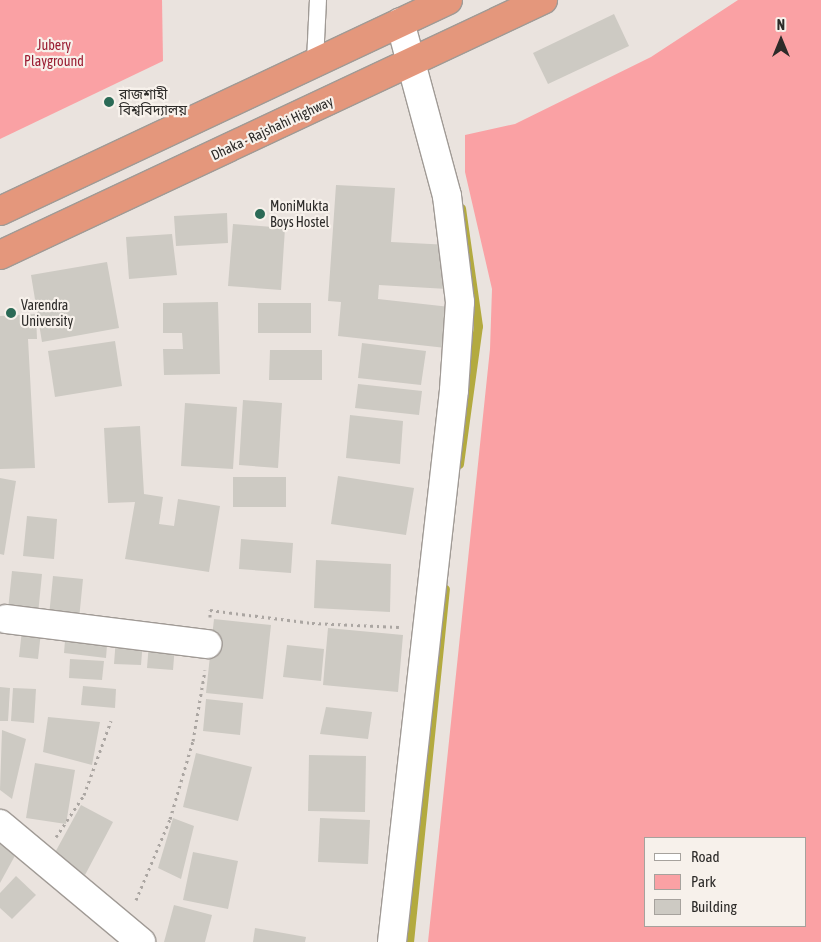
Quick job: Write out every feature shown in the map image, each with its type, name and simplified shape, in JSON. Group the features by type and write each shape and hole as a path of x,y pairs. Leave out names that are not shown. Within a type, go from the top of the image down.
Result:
{"highway":[{"path":"0,211 448,0"},
{"name":"Dhaka - Rajshahi Highway","path":"0,255 543,0"}],"street":[{"path":"392,942 427,628 460,302 447,196 413,62 400,22"},
{"path":"6,619 207,644"},
{"path":"0,824 40,861 133,935"}],"lane":[{"path":"315,61 318,0"}],"path":[{"path":"133,935 193,741 210,610 312,624 427,628"},
{"path":"40,861 84,795 111,720"}],"green space":[{"name":"Jubery Playground","path":"0,0 162,0 163,61 0,139"},
{"path":"738,0 821,0 821,942 428,942 490,349 492,289 465,172 465,135 515,124 651,57"}],"building":[{"path":"614,14 629,46 548,84 533,53"},
{"path":"336,185 395,188 391,242 450,245 447,289 379,285 378,299 450,307 446,348 338,336 341,302 328,301"},
{"path":"227,213 228,243 176,246 174,216"},
{"path":"233,224 285,228 281,290 228,286"},
{"path":"172,234 177,275 129,279 126,237"},
{"path":"107,262 119,328 42,342 31,275"},
{"path":"218,302 220,374 164,375 163,349 183,349 182,333 163,333 163,303"},
{"path":"258,303 311,303 311,333 258,333"},
{"path":"36,314 37,339 28,339 35,468 0,469 0,316"},
{"path":"115,341 122,386 55,397 48,351"},
{"path":"362,343 426,351 421,385 358,378"},
{"path":"270,350 322,350 322,380 269,380"},
{"path":"358,384 422,391 419,415 355,408"},
{"path":"243,400 282,403 278,468 239,465"},
{"path":"185,403 237,407 233,469 181,466"},
{"path":"350,415 403,421 400,464 346,458"},
{"path":"140,426 144,494 163,497 159,524 174,526 178,499 220,506 209,572 125,559 135,502 108,503 104,428"},
{"path":"338,476 414,488 406,535 331,524"},
{"path":"233,477 286,477 286,507 233,507"},
{"path":"0,478 16,481 4,555 0,554"},
{"path":"27,516 57,519 54,559 23,556"},
{"path":"241,539 293,543 291,573 239,569"},
{"path":"316,560 391,564 390,612 314,608"},
{"path":"12,571 42,574 38,614 8,610"},
{"path":"53,576 83,579 79,619 49,616"},
{"path":"214,619 271,625 263,699 206,693"},
{"path":"66,628 108,632 106,658 64,653"},
{"path":"328,628 403,635 398,692 323,685"},
{"path":"22,630 41,632 38,659 19,657"},
{"path":"116,638 143,640 141,665 114,664"},
{"path":"149,643 175,645 173,670 147,668"},
{"path":"287,645 324,649 321,681 283,677"},
{"path":"70,659 104,661 102,680 69,678"},
{"path":"83,686 116,689 115,708 81,705"},
{"path":"0,687 10,688 8,721 0,721"},
{"path":"13,688 36,689 34,723 11,721"},
{"path":"206,699 243,703 240,735 203,731"},
{"path":"326,707 372,712 368,739 320,734"},
{"path":"48,717 100,722 92,765 43,752"},
{"path":"2,730 26,739 12,799 0,790"},
{"path":"196,753 252,767 238,821 183,807"},
{"path":"309,755 366,756 365,812 308,811"},
{"path":"35,763 75,770 66,824 26,818"},
{"path":"81,805 113,822 85,875 52,858"},
{"path":"173,818 194,826 181,879 158,868"},
{"path":"320,818 370,820 368,864 318,862"},
{"path":"0,838 17,852 0,883"},
{"path":"193,852 238,861 228,909 183,900"},
{"path":"16,876 36,895 12,919 0,908 0,893"},
{"path":"174,905 212,915 205,942 164,942"},
{"path":"255,928 306,937 305,942 253,942"}],"waterway":[{"path":"459,464 478,326 461,208"},
{"path":"409,942 445,589"}],"place":[{"name":"রাজশাহী বিশ্ববিদ্যালয়","path":"109,102"},
{"name":"MoniMukta Boys Hostel","path":"260,214"},
{"name":"Varendra University","path":"11,313"}]}
